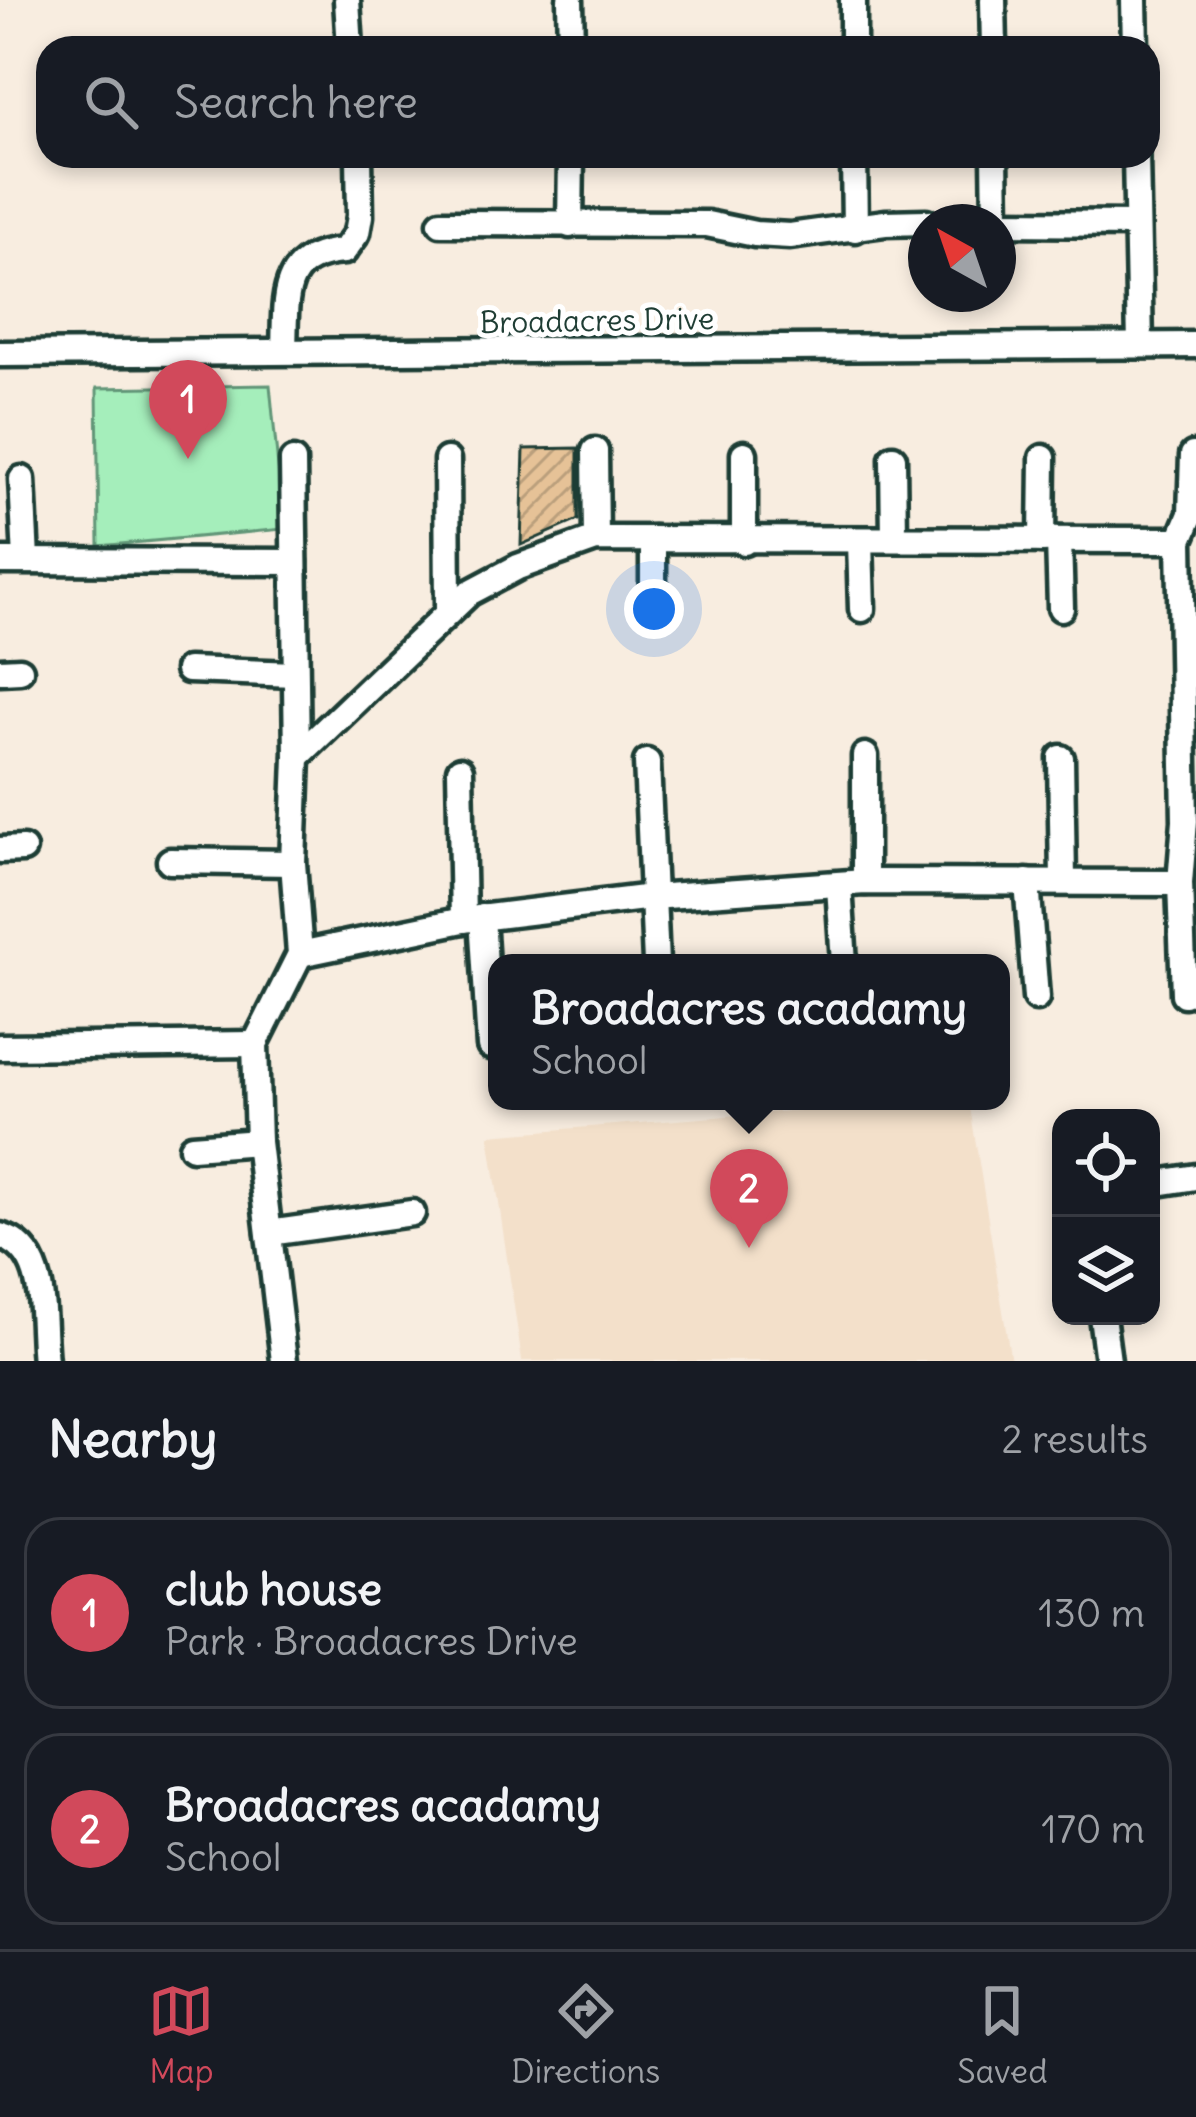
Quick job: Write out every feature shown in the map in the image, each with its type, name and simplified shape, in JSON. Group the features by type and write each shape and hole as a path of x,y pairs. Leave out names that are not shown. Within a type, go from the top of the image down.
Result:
{"street":[{"path":"347,0 349,36"},
{"path":"570,0 571,36"},
{"path":"853,0 853,36"},
{"path":"993,0 994,36"},
{"path":"1134,0 1135,36"},
{"path":"284,349 289,281 300,264 325,252 344,251 357,233 359,168"},
{"path":"570,224 571,168"},
{"path":"854,168 855,230"},
{"path":"995,168 996,204"},
{"path":"1136,168 1140,345"},
{"path":"441,223 707,224 769,236 908,222"},
{"path":"1016,223 1137,224"},
{"name":"Broadacres Drive","path":"0,354 1196,345"},
{"path":"595,451 596,539"},
{"path":"744,454 744,542"},
{"path":"1184,994 1180,541 1191,514 1193,455"},
{"path":"893,458 894,538"},
{"path":"1043,458 1061,608"},
{"path":"448,460 448,609"},
{"path":"284,1361 258,1142 255,1044 300,954 293,863 297,757 292,461"},
{"path":"22,479 13,561 294,562"},
{"path":"297,757 448,609 502,574 596,539 1180,541"},
{"path":"653,539 653,607"},
{"path":"860,541 862,609"},
{"path":"188,670 295,674"},
{"path":"845,954 865,756"},
{"path":"1061,758 1063,880"},
{"path":"647,762 655,954"},
{"path":"460,770 488,1031"},
{"path":"170,861 293,863"},
{"path":"1027,882 1036,998"},
{"path":"300,954 473,919 652,897 852,884 1180,883"},
{"path":"0,1047 255,1044"},
{"path":"191,1147 258,1142"},
{"path":"1160,1183 1196,1177"},
{"path":"269,1233 412,1213"},
{"path":"0,1236 23,1245 34,1262 44,1361"},
{"path":"1103,1325 1108,1361"}],"shaded area":[{"path":"801,1110 970,1110 1011,1361 522,1361 489,1135"}],"green space":[{"path":"270,385 284,529 99,546 97,388"}],"building":[{"path":"578,448 578,520 521,545 524,449"}],"place":[{"name":"club house","path":"188,459"},
{"name":"Broadacres acadamy","path":"749,1248"}]}
